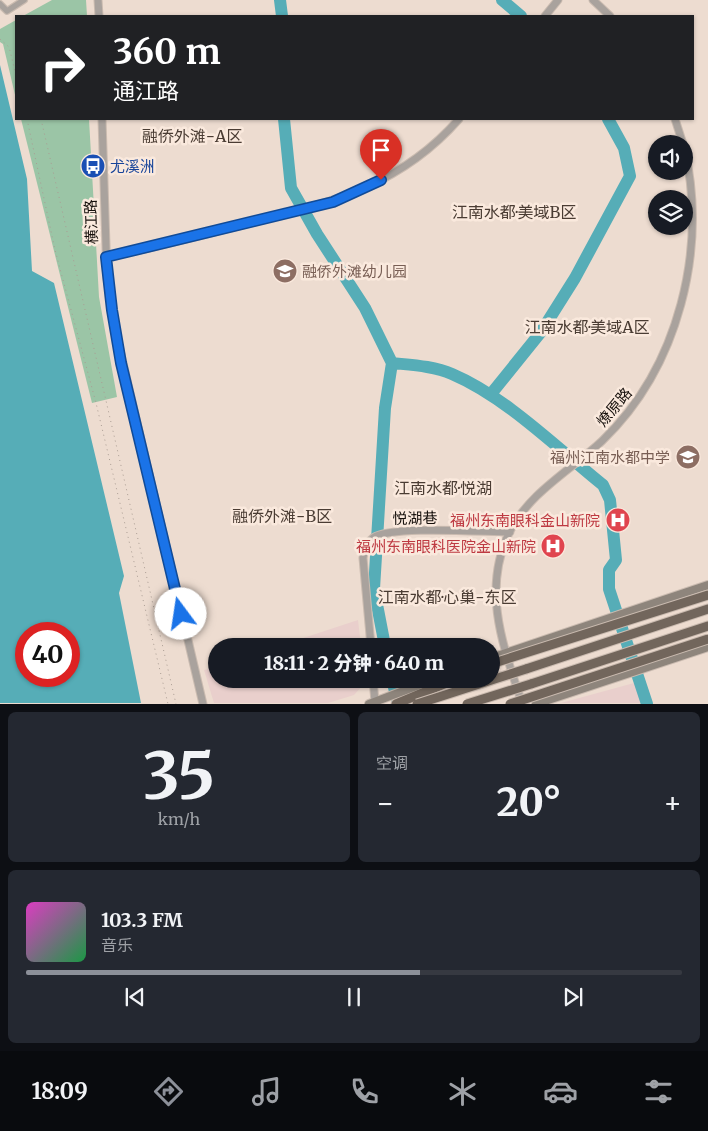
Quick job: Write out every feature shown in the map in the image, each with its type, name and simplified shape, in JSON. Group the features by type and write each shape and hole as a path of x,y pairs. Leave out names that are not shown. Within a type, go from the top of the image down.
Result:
{"highway":[{"path":"500,661 708,595"},
{"path":"418,704 708,609"},
{"path":"468,704 708,626"},
{"path":"510,704 708,639"},
{"path":"396,704 434,688"}],"main road":[{"path":"500,654 708,585"},
{"path":"536,704 708,648"},
{"path":"372,703 411,688"}],"street":[{"path":"0,4 7,12 24,0"},
{"path":"98,0 99,15"},
{"path":"545,15 558,0"},
{"path":"593,0 609,15"},
{"name":"横江路","path":"102,120 106,257 110,302 121,363 203,704"},
{"path":"106,257 316,206 352,194 392,174 429,148 458,120"},
{"name":"燎原路","path":"676,120 680,135"},
{"name":"燎原路","path":"522,704 505,652 497,617 496,592 500,564 510,532 534,499 609,434 647,388 661,362 682,308 690,271 694,218 691,180"},
{"name":"悦湖巷","path":"370,638 363,558 367,544 384,533 510,532"},
{"path":"372,703 373,688"}],"path":[{"path":"0,39 9,47 15,71"},
{"path":"26,120 55,250 96,403 168,704"},
{"path":"41,120 176,704"}],"shaded area":[{"path":"358,620 360,638 303,638"},
{"path":"208,669 208,683 204,670"},
{"path":"645,680 653,703 561,703"},
{"path":"209,688 360,688 354,695 328,703 214,703"}],"green space":[{"path":"52,0 86,0 87,15 25,15"},
{"path":"15,21 15,95 3,44 0,42 0,29"},
{"path":"21,120 89,120 99,297 117,397 92,403"}],"water":[{"path":"0,65 27,179 32,271 54,283 124,576 119,593 141,703 0,703"}],"waterway":[{"path":"280,0 282,15"},
{"path":"502,0 520,15"},
{"path":"284,120 291,188 317,234 365,308 392,363 385,408 374,589 383,638"},
{"path":"491,394 541,332 575,278 630,176 624,148 609,120"},
{"path":"392,363 438,369 472,384 511,409 603,485 610,500 616,560 609,570 609,589 647,704"},
{"path":"394,688 398,704"}],"place":[{"name":"尤溪洲","path":"93,166"},
{"name":"融侨外滩幼儿园","path":"285,271"},
{"name":"福州江南水都中学","path":"688,457"},
{"name":"福州东南眼科金山新院","path":"618,520"},
{"name":"福州东南眼科医院金山新院","path":"553,546"}],"district":[{"name":"融侨外滩-A区","path":"192,136"},
{"name":"江南水都·美域B区","path":"514,212"},
{"name":"江南水都·美域A区","path":"587,327"},
{"name":"江南水都·悦湖","path":"443,488"},
{"name":"融侨外滩-B区","path":"282,516"},
{"name":"江南水都·心巢-东区","path":"447,597"}],"route":[{"path":"181,614 121,363 107,278 106,257 333,202 381,180"}]}
